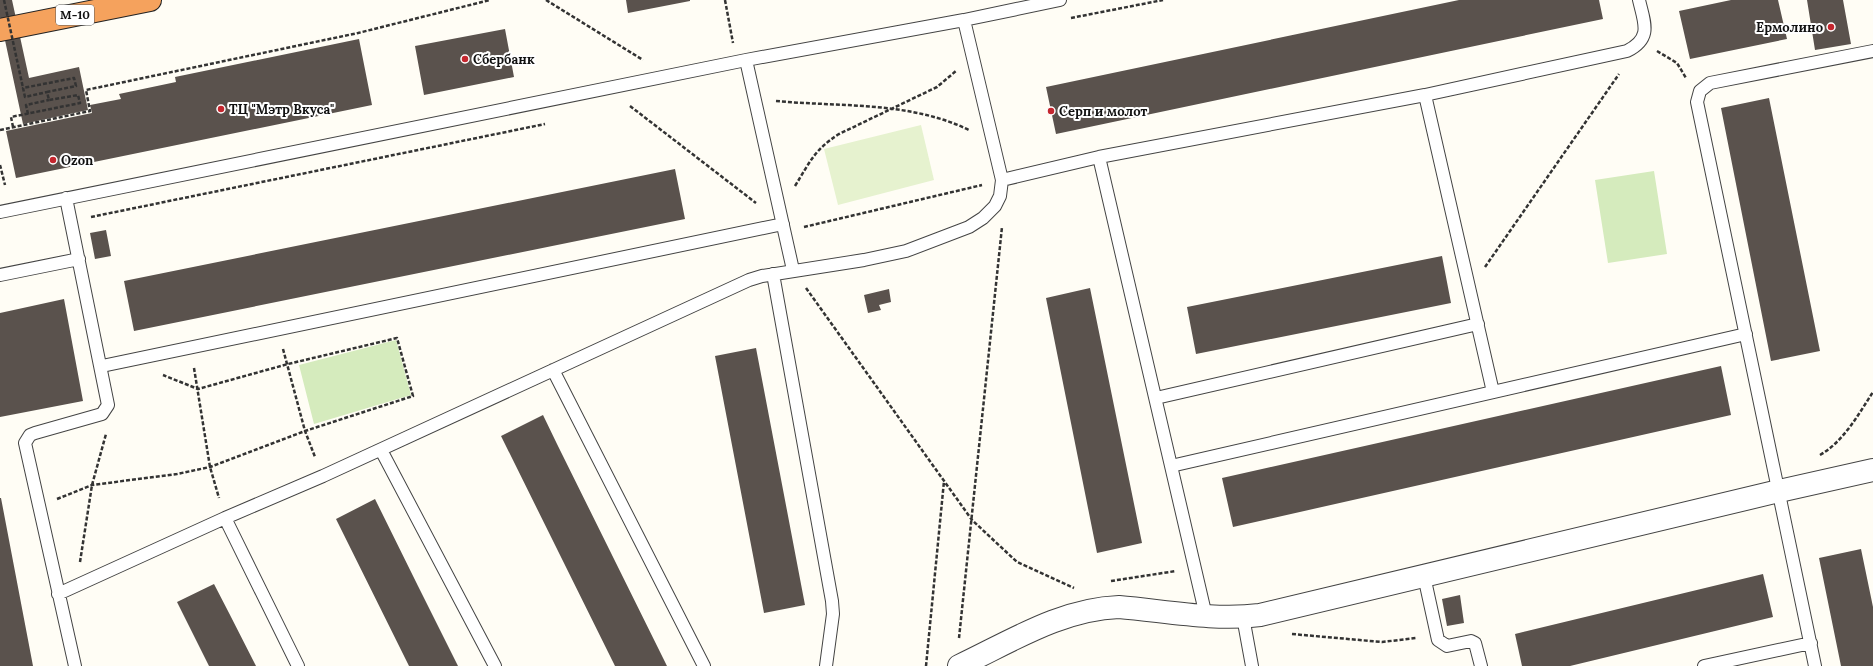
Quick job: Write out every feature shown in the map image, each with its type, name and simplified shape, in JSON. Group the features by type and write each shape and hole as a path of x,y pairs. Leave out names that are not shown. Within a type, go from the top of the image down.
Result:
{"highway":[{"name":"М-10","path":"0,30 150,0"}],"street":[{"path":"959,666 1060,618 1102,608 1119,607 1206,616 1243,618 1260,615 1779,491 1873,470"}],"lane":[{"path":"0,212 742,61 964,20 1060,0"},
{"path":"1002,180 1099,157 1426,95 1627,51 1641,42 1646,30 1639,0"},
{"path":"58,594 225,518 381,450 749,280 793,270 864,260 906,251 969,227 983,218 995,206 1000,196 1002,180 964,20"},
{"path":"1815,666 1697,102 1700,92 1710,83 1873,51"},
{"path":"742,61 755,99 793,270"},
{"path":"1426,95 1493,392"},
{"path":"1099,157 1206,616"},
{"path":"66,198 102,366 108,397 108,405 102,414 34,433 25,443 75,666"},
{"path":"102,366 277,329 784,228"},
{"path":"0,275 79,259"},
{"path":"773,274 832,602 833,614 826,666"},
{"path":"1156,398 1478,324"},
{"path":"1171,466 1746,334"},
{"path":"553,370 704,666"},
{"path":"381,450 494,666"},
{"path":"225,518 298,666"},
{"path":"1424,576 1440,643 1447,646 1471,641 1475,643 1481,666"},
{"path":"1243,618 1252,666"},
{"path":"1704,666 1811,643"}],"path":[{"path":"4,0 23,88 25,97 76,86 74,78 23,88"},
{"path":"0,130 90,111 86,90 358,33 490,0"},
{"path":"546,0 668,76"},
{"path":"725,0 742,61"},
{"path":"1070,18 1163,0"},
{"path":"1470,290 1641,42"},
{"path":"780,210 817,150 839,134 937,86 949,78 973,56"},
{"path":"47,92 49,100"},
{"path":"13,127 11,117 28,114 80,103 78,95 26,105 28,114"},
{"path":"755,99 845,104 892,109 933,116 951,121 974,132 993,145"},
{"path":"622,108 637,105"},
{"path":"630,106 784,228 1002,180"},
{"path":"91,217 552,122"},
{"path":"0,165 5,185"},
{"path":"959,643 1003,228 995,206"},
{"path":"793,270 972,520 1017,562 1071,586 1102,608"},
{"path":"277,329 288,364 305,432 323,476"},
{"path":"40,506 92,485 177,474 210,467 305,432 413,396 397,338 288,364 198,389 162,375"},
{"path":"190,348 213,478"},
{"path":"1816,457 1832,447 1842,437 1873,392"},
{"path":"76,586 92,485 108,426"},
{"path":"926,666 944,481"},
{"path":"1110,581 1194,568"},
{"path":"1071,586 1079,585"},
{"path":"1291,634 1382,642 1437,635"}],"green space":[{"path":"921,125 934,180 838,205 824,149"},
{"path":"1654,171 1667,254 1608,263 1595,180"},
{"path":"396,340 411,395 314,424 299,365"}],"building":[{"path":"0,0 12,0 29,78 79,67 88,110 23,124 0,17"},
{"path":"626,0 690,0 690,1 628,13"},
{"path":"1459,0 1599,0 1603,19 1056,134 1046,87"},
{"path":"1731,0 1778,0 1787,39 1690,59 1679,11"},
{"path":"1807,0 1843,0 1851,44 1815,50"},
{"path":"505,29 514,77 424,95 415,46"},
{"name":"ТЦ \"Мэтр Вкуса\"","path":"359,39 372,105 16,178 6,131 92,113 90,105 121,99 119,94 176,82 175,77"},
{"path":"1769,98 1820,351 1771,361 1721,108"},
{"path":"675,169 685,219 134,331 124,281"},
{"path":"106,230 111,256 95,259 90,233"},
{"path":"1442,256 1451,303 1196,354 1187,307"},
{"path":"1090,288 1142,543 1097,553 1046,298"},
{"path":"889,289 891,302 879,305 881,310 868,313 864,295"},
{"path":"64,299 83,401 0,417 0,313"},
{"path":"756,348 805,605 764,613 715,356"},
{"path":"1721,366 1731,415 1233,527 1222,478"},
{"path":"543,415 667,666 615,666 501,436"},
{"path":"1,498 33,666 0,666"},
{"path":"375,499 458,666 409,666 336,519"},
{"path":"1861,549 1873,607 1873,666 1841,666 1819,558"},
{"path":"1763,574 1773,617 1570,666 1522,666 1515,634"},
{"path":"214,584 256,666 209,666 177,602"},
{"path":"1460,595 1464,623 1447,626 1442,599"}],"place":[{"name":"Ермолино","path":"1831,27"},
{"name":"Сбербанк","path":"465,59"},
{"name":"ТЦ \"Мэтр Вкуса\"","path":"221,109"},
{"name":"Серп и молот","path":"1051,111"},
{"name":"Ozon","path":"53,160"}]}
